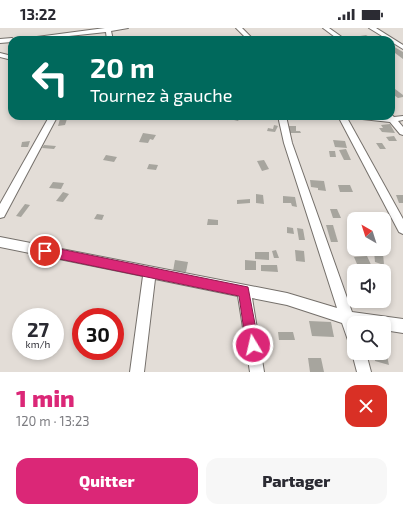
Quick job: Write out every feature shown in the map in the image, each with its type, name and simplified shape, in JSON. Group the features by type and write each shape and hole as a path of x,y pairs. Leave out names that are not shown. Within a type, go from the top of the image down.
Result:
{"street":[{"path":"50,36 125,28"},
{"path":"239,28 247,36"},
{"path":"326,28 337,36"},
{"path":"372,28 385,36"},
{"path":"0,214 51,120"},
{"path":"283,120 288,143 347,316"},
{"path":"344,120 403,229"},
{"path":"394,120 403,132"},
{"path":"0,242 287,300 347,318"},
{"path":"137,372 150,272"},
{"path":"244,291 257,372"},
{"path":"391,324 403,326"},
{"path":"360,360 364,372"}],"building":[{"path":"395,47 403,52 403,59 395,53"},
{"path":"395,89 403,95 403,97 398,98 395,96"},
{"path":"60,120 67,120 65,125 58,126"},
{"path":"390,124 395,133 382,132 379,128 383,128 381,125"},
{"path":"274,125 278,126 275,132 267,131 268,128 273,129"},
{"path":"288,126 296,126 296,131 300,131 301,133 289,133"},
{"path":"143,133 156,135 153,140 150,139 148,143 139,142"},
{"path":"394,136 397,141 389,141 386,137"},
{"path":"333,140 345,141 347,148 335,147"},
{"path":"30,141 28,147 21,147 22,142"},
{"path":"376,143 382,143 386,149 380,149"},
{"path":"44,145 56,146 54,149 42,148"},
{"path":"346,149 351,160 344,160 339,150"},
{"path":"329,151 335,151 336,157 330,157"},
{"path":"106,155 117,157 114,162 103,160"},
{"path":"264,160 269,169 262,171 257,161"},
{"path":"149,164 158,165 156,170 147,169"},
{"path":"310,180 324,181 326,191 311,187"},
{"path":"53,182 64,183 61,189 49,188"},
{"path":"338,185 350,185 353,192 340,192"},
{"path":"63,192 69,194 63,202 56,201"},
{"path":"256,194 263,195 264,204 256,203"},
{"path":"396,195 403,195 403,203 399,203"},
{"path":"283,196 295,197 297,207 292,206 291,203 283,203"},
{"path":"250,199 250,203 237,204 237,200"},
{"path":"25,204 30,205 21,217 16,216"},
{"path":"330,209 337,209 341,218 333,218"},
{"path":"97,214 104,215 102,220 94,219"},
{"path":"208,219 218,220 218,225 207,225"},
{"path":"326,225 333,225 338,242 331,242"},
{"path":"287,227 293,228 294,234 287,233"},
{"path":"297,228 303,229 305,240 299,240"},
{"path":"276,250 279,258 274,258 272,251"},
{"path":"295,250 304,251 305,262 296,261"},
{"path":"255,252 269,252 269,260 255,259"},
{"path":"367,256 371,264 357,264 354,257"},
{"path":"374,256 383,256 384,264 375,262"},
{"path":"175,260 188,262 186,272 173,271"},
{"path":"245,260 256,261 256,270 245,270"},
{"path":"261,265 277,265 278,272 261,271"},
{"path":"309,321 331,322 334,337 312,336"},
{"path":"278,332 293,332 295,340 279,340"},
{"path":"308,358 321,358 324,372 310,372"},
{"path":"388,360 389,365 375,361"}],"route":[{"path":"45,251 244,291 253,345"}]}
